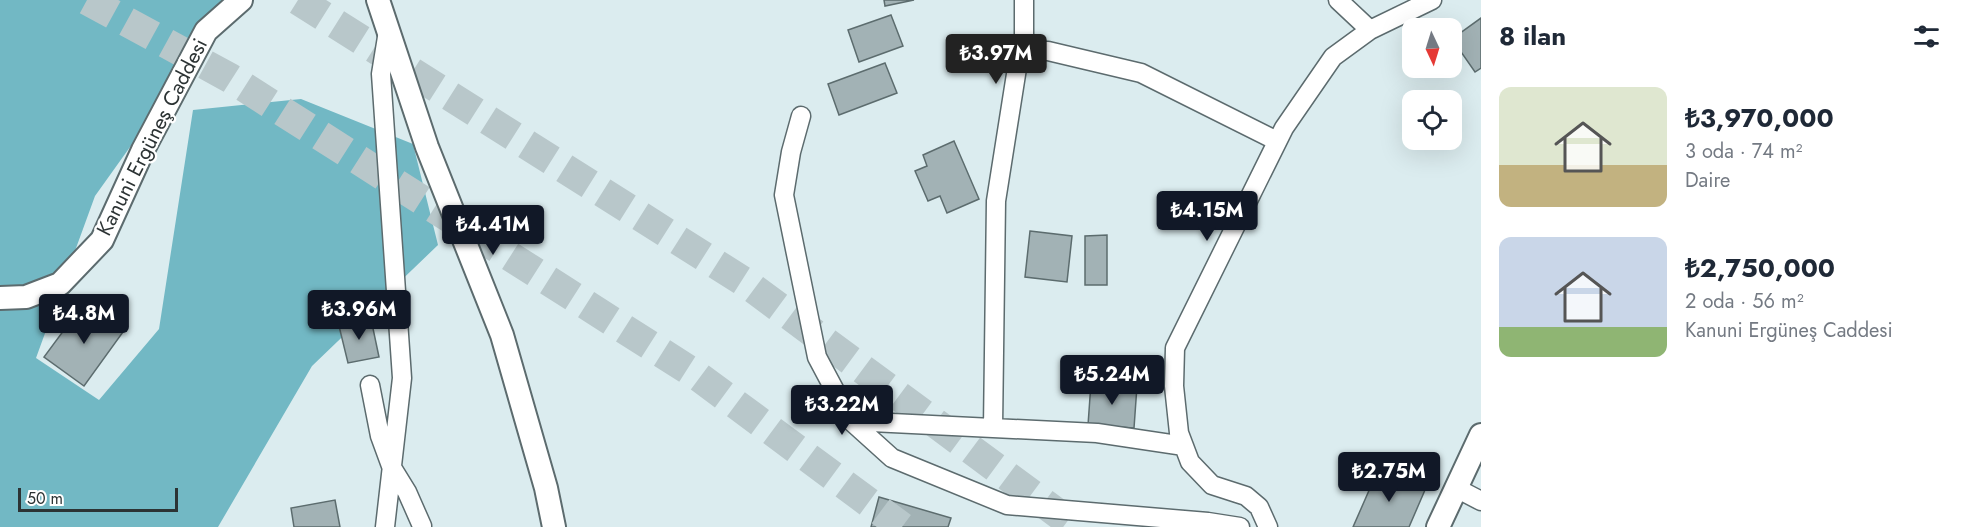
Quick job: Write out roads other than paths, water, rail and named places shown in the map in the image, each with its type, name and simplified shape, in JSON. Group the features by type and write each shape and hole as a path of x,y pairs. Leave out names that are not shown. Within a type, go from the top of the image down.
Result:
{"street":[{"name":"Kanuni Ergüneş Caddesi","path":"0,298 26,297 60,284 102,240 143,150 206,31 241,0"},
{"path":"378,0 427,147 502,335 546,488 554,527"},
{"path":"993,428 996,201 1017,68 1024,51 1024,0"},
{"path":"1338,0 1370,30"},
{"path":"1268,527 1259,507 1246,496 1212,485 1190,462 1179,433 1174,386 1175,348 1284,128 1333,57 1370,30 1432,0"},
{"path":"385,527 402,378 381,74 388,29"},
{"path":"1024,51 1048,51 1141,73 1277,141"},
{"path":"801,116 791,152 784,195 817,357 851,421 892,458 1007,505 1208,522 1240,527"},
{"path":"370,385 380,436 391,466 407,492 422,526"},
{"path":"851,421 1097,433 1184,446"},
{"path":"1438,527 1481,435"},
{"path":"1456,488 1481,501"}],"tunnel":[{"path":"87,0 230,78 695,374 902,527"},
{"path":"298,0 746,283 1076,527"}]}
